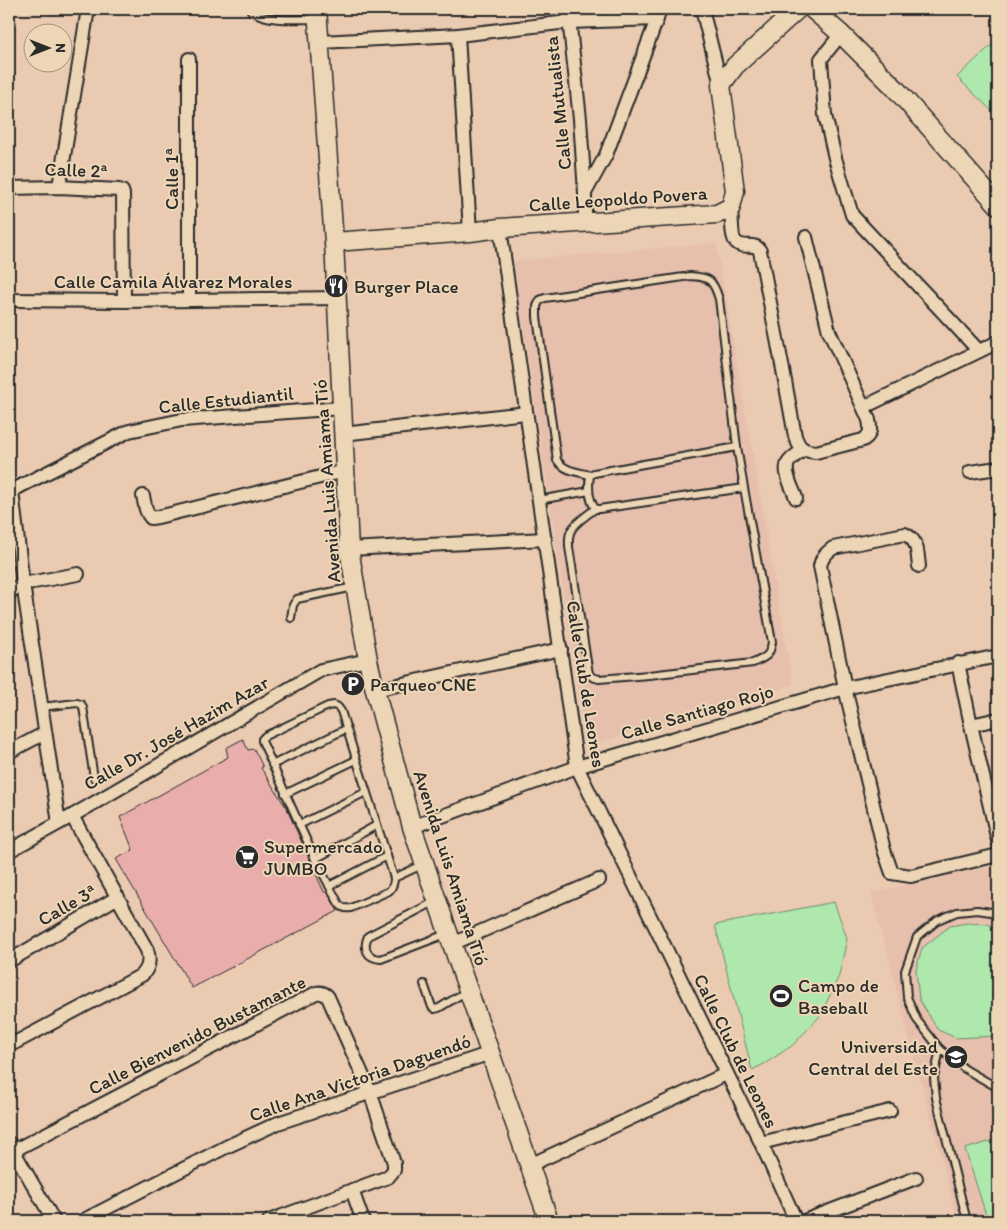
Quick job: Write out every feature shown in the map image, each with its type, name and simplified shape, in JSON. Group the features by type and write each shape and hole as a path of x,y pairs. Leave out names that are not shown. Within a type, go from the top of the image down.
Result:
{"main road":[{"path":"721,85 735,66 798,9"},
{"path":"812,9 841,34 894,87 998,205"},
{"name":"Avenida Luis Amiama Tió","path":"318,14 334,242 349,549 368,660 412,827 550,1221"},
{"name":"Calle Leopoldo Povera","path":"334,242 500,228 717,214 731,207 736,191 721,85"}],"street":[{"path":"59,187 88,9"},
{"name":"Calle Leopoldo Povera","path":"702,9 721,85"},
{"path":"320,42 458,35 568,15 658,14 606,155 585,193"},
{"name":"Calle Mutualista","path":"568,15 580,119 585,223"},
{"path":"841,34 821,59 825,115 835,158 852,215 979,351"},
{"path":"458,35 470,232"},
{"name":"Calle 1ª","path":"189,59 189,300"},
{"name":"Calle 2ª","path":"9,188 59,187 122,191 124,301"},
{"path":"731,207 735,242 755,246 760,251 798,445 808,452 816,452 863,440 867,437 871,428 864,407 829,331 806,237"},
{"name":"Calle Club de Leones","path":"500,228 577,767 761,1143 796,1221"},
{"name":"Calle Camila Álvarez Morales","path":"9,300 124,301 336,298"},
{"path":"864,407 998,342"},
{"name":"Calle Estudiantil","path":"10,492 129,431 182,420 342,408"},
{"path":"343,434 526,413"},
{"path":"796,498 787,472 787,465 789,461 803,450"},
{"path":"970,472 998,468"},
{"path":"143,496 146,511 151,518 345,471"},
{"path":"10,492 59,823"},
{"path":"919,566 916,544 912,537 905,534 833,548 821,559 820,566 845,688 884,850 892,873 911,876 998,855"},
{"path":"349,549 545,539"},
{"path":"9,592 23,584 78,574"},
{"path":"375,690 560,649"},
{"name":"Calle Santiago Rojo","path":"412,827 577,767 845,688 998,656"},
{"name":"Calle Dr. José Hazim Azar","path":"9,851 321,670 368,660"},
{"path":"958,663 998,841"},
{"path":"971,725 998,719"},
{"path":"9,752 45,733"},
{"path":"9,1046 144,973 148,962 147,950 72,816"},
{"path":"450,939 599,880"},
{"name":"Calle 3ª","path":"9,961 118,897"},
{"name":"Calle Bienvenido Bustamante","path":"10,1149 318,993 323,993 328,997 370,1092 394,1162 394,1170 388,1177 269,1221"},
{"name":"Calle Ana Victoria Daguendó","path":"82,1221 252,1134 294,1117 491,1052"},
{"path":"530,1164 726,1074"},
{"path":"761,1143 890,1110"},
{"path":"10,1149 54,1221"},
{"path":"804,1221 916,1178"},
{"path":"352,1190 363,1221"}],"lane":[{"path":"251,9 251,11 258,15 285,19 318,14"},
{"path":"737,447 590,475 561,466 557,460 537,317 537,306 540,300 690,276 701,277 710,281 716,287 737,447 772,642 771,650 766,657 753,663 649,675 599,679 592,677 589,674 569,547 569,537 574,526 595,509 744,488"},
{"path":"590,475 589,491 592,505 595,509"},
{"path":"539,500 589,491"},
{"path":"292,618 293,605 297,599 355,586"},
{"path":"42,707 81,704 94,778"},
{"path":"334,705 341,711 356,760 394,878 394,884 389,891 350,908 342,908 314,859 262,745 262,738 328,706 334,705"},
{"path":"272,765 346,729"},
{"path":"285,794 356,760"},
{"path":"299,824 366,792"},
{"path":"314,859 377,825"},
{"path":"329,886 387,856"},
{"path":"394,878 425,864"},
{"path":"437,901 368,936 365,944 368,953 374,958 380,959 450,939"},
{"path":"998,914 977,910 957,912 938,920 917,937 906,971 907,996 917,1020 940,1049 965,1069 998,1088"},
{"path":"424,984 432,1007 435,1009 468,991"},
{"path":"940,1049 934,1078 936,1098 967,1221"}],"shaded area":[{"path":"716,243 793,685 586,746 514,261"},
{"name":"Universidad Central del Este","path":"998,865 998,1221 958,1221 871,893"}],"green space":[{"path":"998,39 998,117 957,77"},
{"name":"Campo de Baseball","path":"834,902 847,938 839,976 820,1016 793,1045 752,1070 715,925"},
{"path":"967,923 988,924 998,929 997,1036 956,1038 938,1030 919,999 916,969 922,948 950,926"},
{"path":"998,1139 998,1221 988,1221 965,1149"}],"building":[{"path":"243,739 248,750 254,749 263,767 261,768 286,807 324,892 327,892 338,911 192,988 116,859 133,850 120,817 228,757 226,748"}],"place":[{"name":"Burger Place","path":"336,286"},
{"name":"Parqueo CNE","path":"353,684"},
{"name":"Supermercado JUMBO","path":"247,857"},
{"name":"Campo de Baseball","path":"781,996"},
{"name":"Universidad Central del Este","path":"956,1057"}]}
